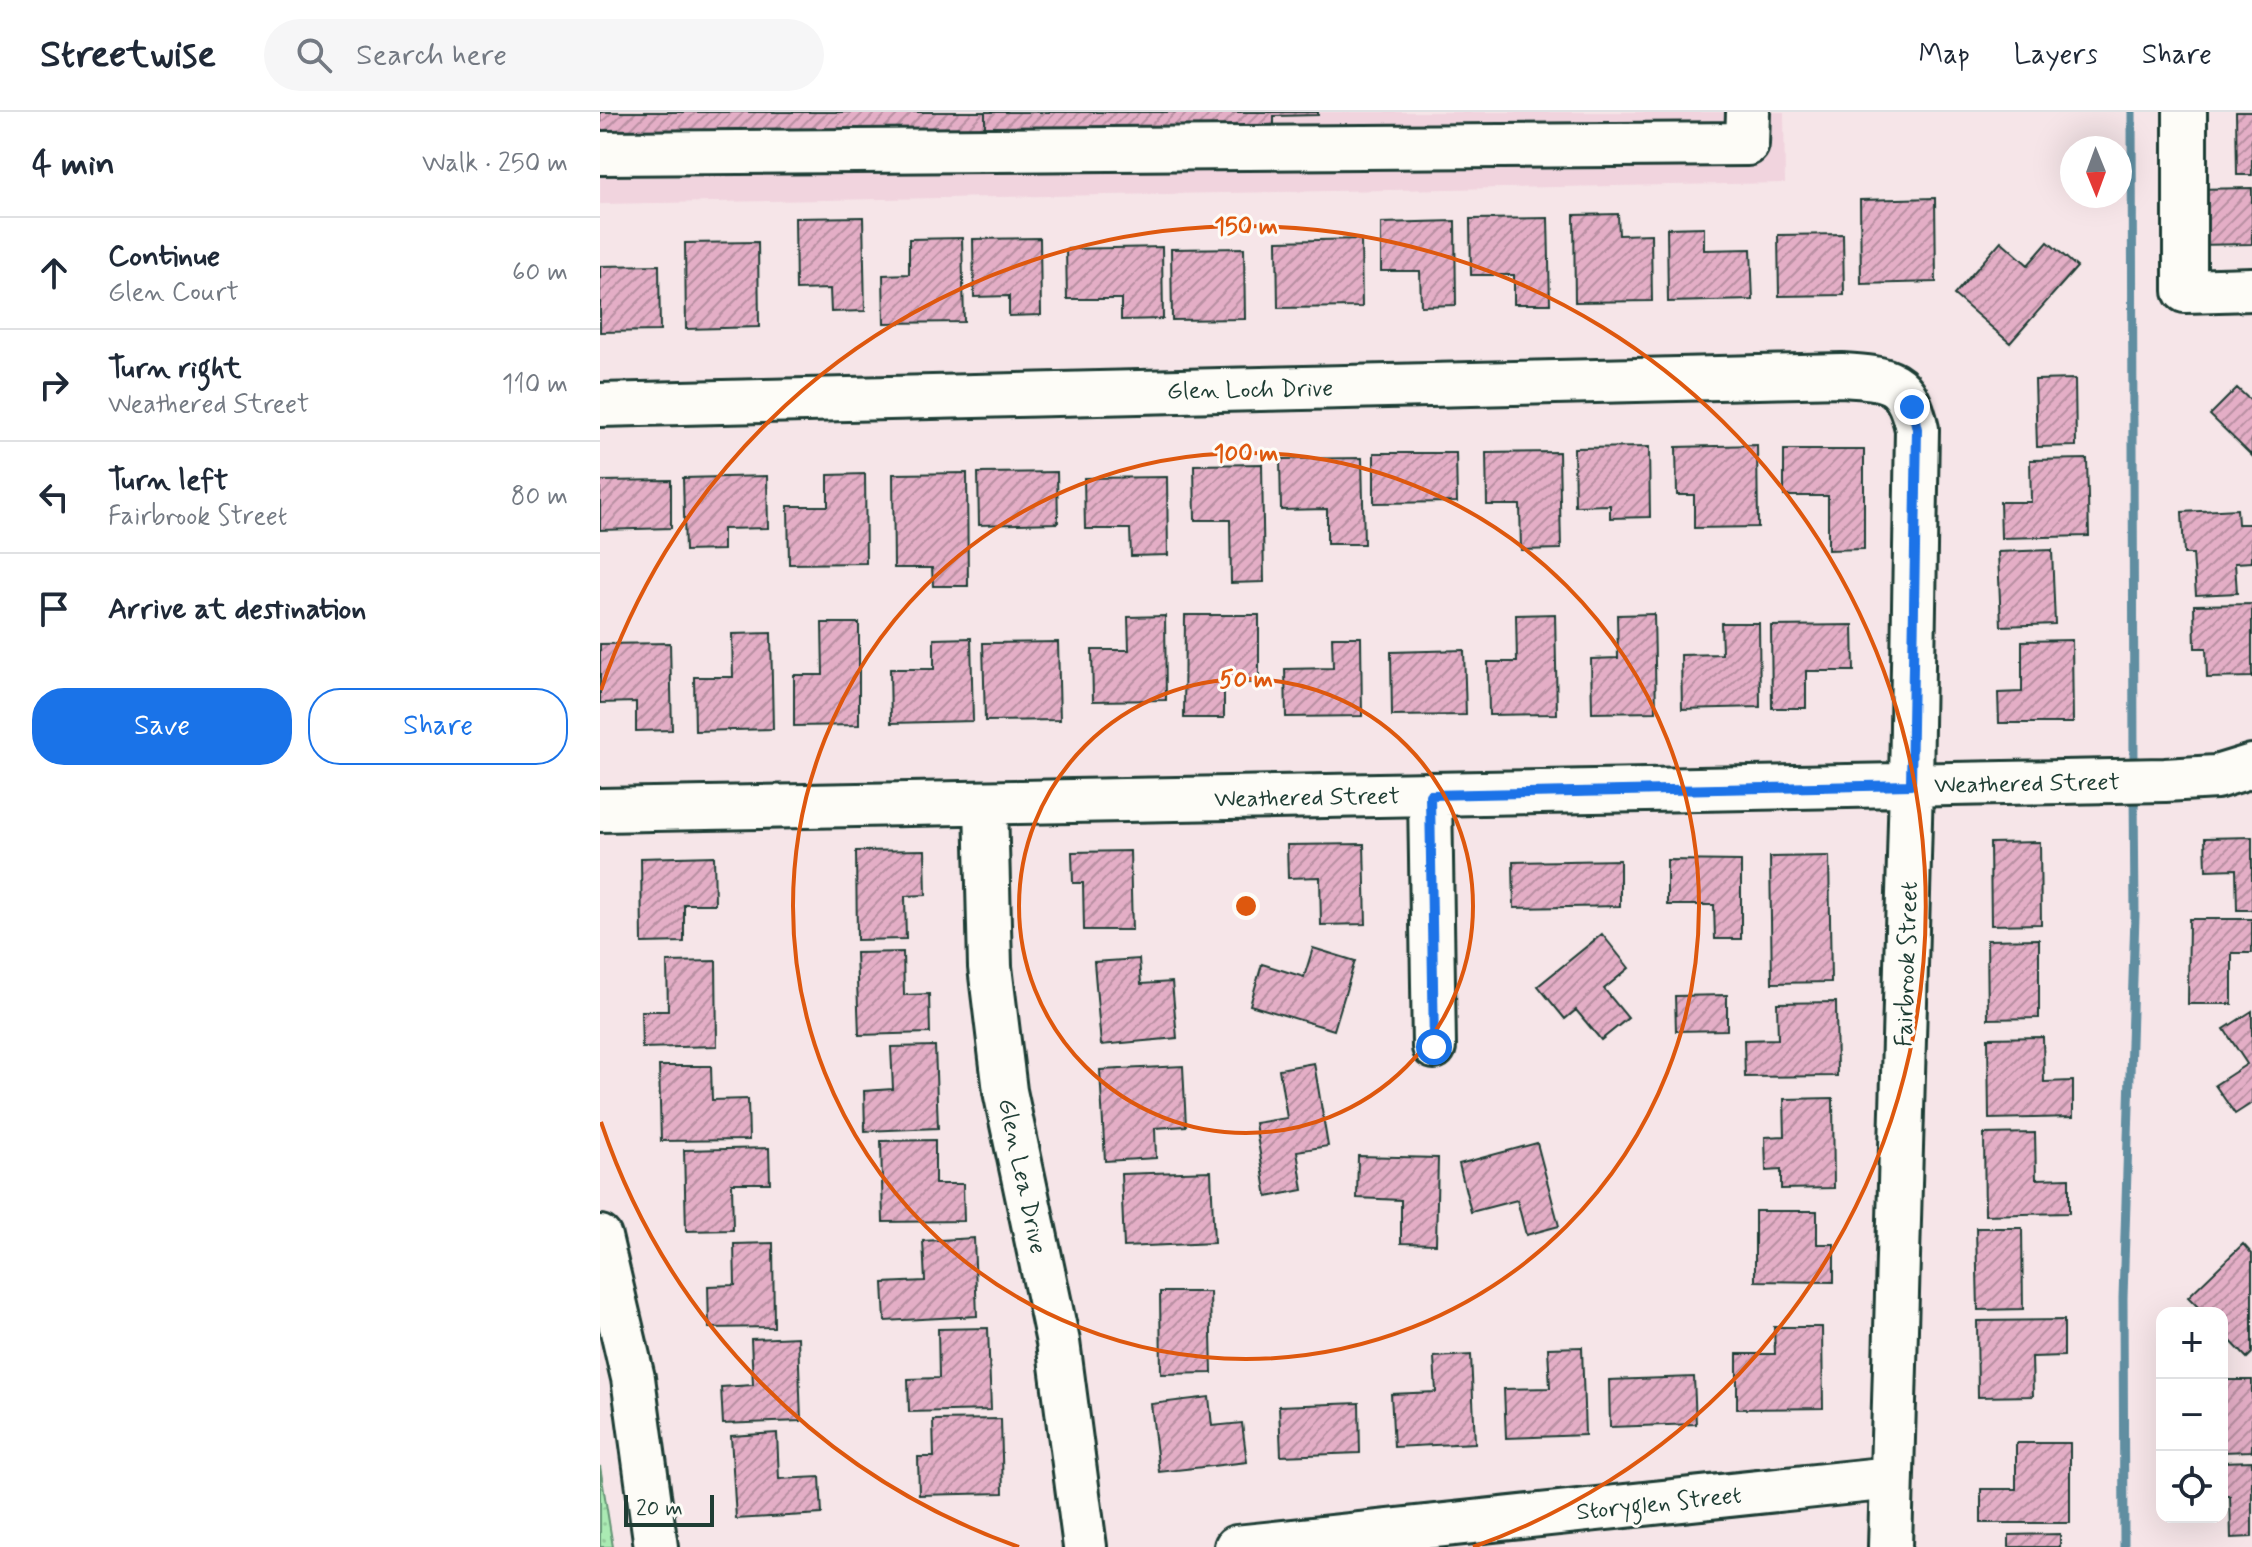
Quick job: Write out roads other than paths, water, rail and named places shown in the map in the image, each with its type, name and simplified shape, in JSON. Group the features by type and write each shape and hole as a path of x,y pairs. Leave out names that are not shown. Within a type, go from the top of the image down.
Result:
{"street":[{"path":"600,153 1747,144 1748,112"},
{"path":"2185,112 2185,291 2252,289"},
{"name":"Glen Loch Drive","path":"600,405 1842,375 1877,377 1899,386"},
{"name":"Fairbrook Street","path":"1890,1547 1911,785 1917,429 1912,407 1899,386"},
{"name":"Weathered Street","path":"600,810 2165,780 2216,777 2252,766"},
{"path":"1430,795 1434,1047"},
{"name":"Glen Lea Drive","path":"986,803 990,967 1005,1091 1058,1342 1085,1547"},
{"path":"600,1237 633,1378 656,1547"},
{"name":"Storyglen Street","path":"1236,1547 1891,1478"}],"waterway":[{"path":"2132,112 2134,769"},
{"path":"2124,1547 2123,1298 2135,915 2134,791"}]}
